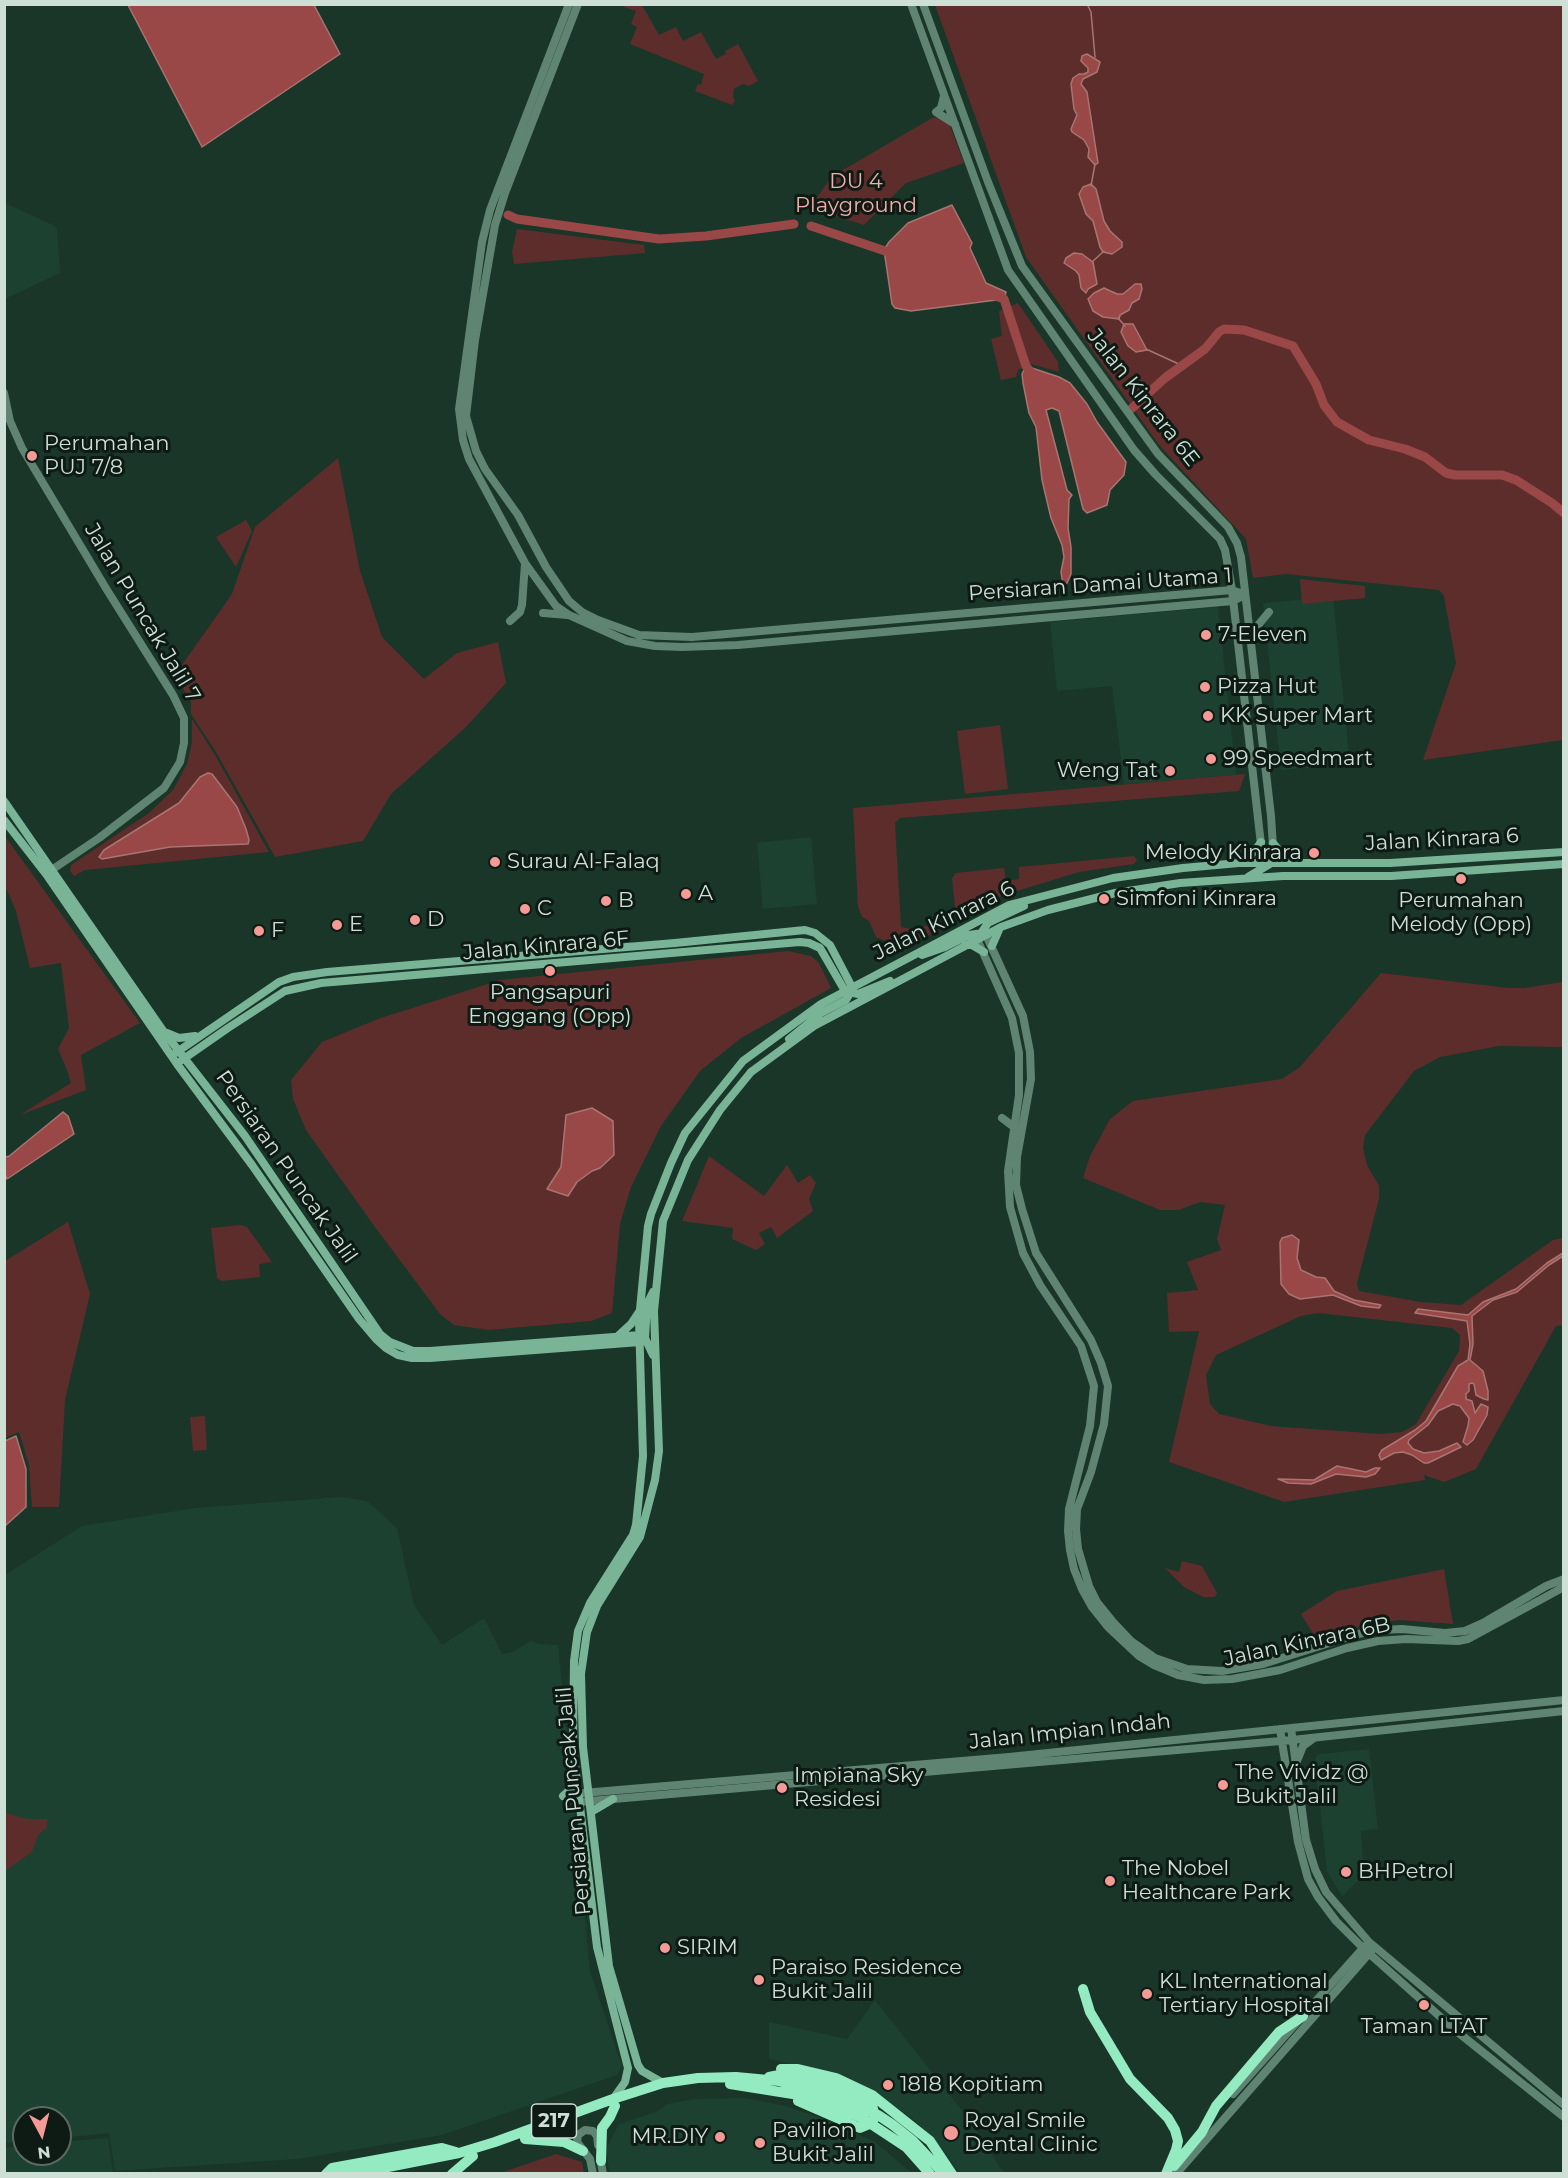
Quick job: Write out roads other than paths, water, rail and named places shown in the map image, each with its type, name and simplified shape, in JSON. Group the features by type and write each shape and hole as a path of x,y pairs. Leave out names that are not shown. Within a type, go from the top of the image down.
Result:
{"highway":[{"path":"1083,1989 1089,2012 1130,2079 1168,2118 1175,2130 1178,2141 1166,2174"},
{"path":"1166,2174 1202,2132 1216,2106 1279,2032 1303,2016"},
{"path":"760,2079 775,2070 787,2068 836,2078 855,2086 872,2095 930,2141 952,2174"},
{"path":"760,2079 778,2074 791,2075 842,2090 872,2105 875,2116 872,2123 860,2128 797,2101 764,2090"},
{"name":"217","path":"395,2174 474,2156 525,2139 663,2083 711,2077 779,2081 852,2103 878,2115 913,2141 944,2174"},
{"name":"217","path":"336,2174 383,2168 459,2153 614,2102 663,2091 693,2086 740,2084 800,2095 862,2118 906,2147 927,2171"},
{"path":"601,2161 602,2128 610,2117 614,2102"},
{"path":"525,2139 564,2142 582,2151"},
{"path":"326,2174 332,2168 442,2148 459,2153"},
{"path":"452,2174 474,2156"}],"main road":[{"name":"Persiaran Puncak Jalil","path":"4,801 49,872 176,1057 375,1339 398,1355 430,1358 626,1343 642,1338"},
{"name":"Persiaran Puncak Jalil","path":"4,820 49,872 164,1032 176,1057"},
{"path":"1239,863 1247,860 1262,842"},
{"path":"1273,843 1289,862"},
{"name":"Jalan Kinrara 6","path":"642,1338 640,1311 651,1214 685,1133 743,1061 830,1000 864,981 1009,905 1050,893 1145,872 1239,863 1390,863 1563,852"},
{"path":"1242,879 1268,863 1283,876"},
{"name":"Jalan Kinrara 6","path":"655,1360 655,1289 663,1221 688,1160 720,1110 751,1072 814,1026 1001,927 1048,910 1115,893 1180,884 1283,876 1391,876 1563,864"},
{"path":"904,960 945,947 969,934 981,936 988,923 1050,893"},
{"path":"992,946 1001,927"},
{"name":"Jalan Kinrara 6F","path":"176,1057 201,1035 279,981 327,972 805,930 815,933 830,945 840,974 849,991"},
{"name":"Jalan Kinrara 6F","path":"185,1059 285,992 308,985 809,943 820,948 840,974"},
{"path":"964,945 972,945 984,952"},
{"path":"615,948 616,958"},
{"path":"379,968 380,979"},
{"path":"830,1000 836,991 840,974 864,981"},
{"path":"786,1046 789,1039 800,1029 846,1000 849,991 858,993 911,974"},
{"path":"164,1032 179,1038 201,1035"},
{"path":"199,1076 196,1058 205,1044"},
{"name":"Persiaran Puncak Jalil","path":"176,1057 185,1059 270,1171 380,1334 399,1347 413,1351 430,1351 618,1336 642,1338"},
{"path":"266,1186 270,1178 270,1171"},
{"path":"642,1338 647,1304 655,1289"},
{"path":"618,1336 631,1324 640,1311"},
{"name":"Persiaran Puncak Jalil","path":"614,2102 625,2082 628,2068 597,1947 573,1749 573,1680 578,1631 590,1603 633,1535 639,1509 643,1456 642,1338"},
{"name":"Persiaran Puncak Jalil","path":"642,1338 655,1360 658,1451 653,1493 640,1537 597,1606 587,1632 581,1674 583,1747 609,1966 638,2065 642,2071 663,2083"},
{"path":"626,1343 633,1346 641,1355"},
{"path":"563,1796 572,1788 576,1776"},
{"path":"591,1812 613,1799"}],"street":[{"path":"569,4 490,210 482,242 459,399 461,429 466,450 525,563 550,599 569,615"},
{"name":"Persiaran Damai Utama 1","path":"578,4 505,193 495,225 466,416 476,451 485,469 518,515 558,588 568,600 582,612 598,620 639,635 692,637 1232,590 1245,595"},
{"name":"Jalan Kinrara 6E","path":"911,4 1008,270 1134,450 1220,539 1225,550 1232,590 1262,842 1268,863"},
{"name":"Jalan Kinrara 6E","path":"923,4 988,182 1022,266 1158,454 1228,527 1238,543 1269,795 1273,843 1268,863"},
{"path":"945,93 941,108 936,112 956,124"},
{"name":"Jalan Puncak Jalil 7","path":"4,393 10,421 22,448 173,695 184,718 184,743 180,762 164,788 99,838 49,872"},
{"path":"510,621 520,612 522,605 525,563"},
{"path":"1219,591 1230,576"},
{"name":"Persiaran Damai Utama 1","path":"569,615 627,641 667,647 738,645 1233,601 1245,595"},
{"path":"1217,602 1235,615"},
{"path":"1249,636 1269,612"},
{"path":"543,613 569,615"},
{"name":"Jalan Kinrara 6B","path":"981,936 992,946 1023,1016 1030,1052 1031,1079 1017,1157 1016,1185 1022,1209 1036,1253 1091,1340 1108,1386 1100,1442 1077,1509 1078,1549 1089,1586 1097,1602 1131,1641 1155,1658 1187,1669 1222,1671 1263,1664 1358,1634 1380,1630 1402,1629 1445,1633 1465,1630 1483,1623 1546,1586 1563,1579"},
{"name":"Jalan Kinrara 6B","path":"981,936 984,952 1012,1018 1019,1053 1019,1085 1008,1171 1010,1207 1023,1253 1040,1285 1081,1346 1094,1386 1090,1426 1069,1509 1070,1550 1074,1569 1092,1607 1108,1627 1139,1656 1154,1665 1178,1675 1204,1680 1232,1679 1280,1670 1347,1648 1378,1641 1468,1639 1563,1587"},
{"path":"1002,1118 1014,1123 1026,1112"},
{"name":"Jalan Impian Indah","path":"579,1798 1009,1757 1563,1700"},
{"name":"Jalan Impian Indah","path":"589,1797 613,1799 1281,1741 1563,1711"},
{"path":"1291,1728 1306,1840 1315,1869 1326,1892 1369,1947 1455,2030 1563,2117"},
{"path":"1280,1729 1298,1842 1308,1879 1336,1921 1563,2105"},
{"path":"1296,1769 1300,1750 1315,1737"},
{"path":"1303,2016 1369,1947"},
{"path":"1176,2174 1369,1947"},
{"path":"1455,2030 1462,2022"},
{"path":"593,2174 590,2159 577,2142 578,2135 585,2130 593,2131 597,2136 603,2174"}],"waterway":[{"path":"1087,4 1091,12 1095,57"},
{"path":"1091,186 1095,164"},
{"path":"508,215 517,219 659,239 706,236 794,224"},
{"path":"811,226 894,254"},
{"path":"1092,262 1104,251"},
{"path":"993,295 1004,299 1026,366 1033,375"},
{"path":"1118,318 1125,326"},
{"path":"1130,410 1165,378 1205,349 1219,332 1224,329 1244,330 1293,346 1316,384 1324,405 1337,422 1369,440 1405,449 1425,457 1446,473 1502,475 1516,480 1564,513"},
{"path":"1146,349 1181,365"}],"place":[{"name":"Perumahan PUJ 7/8","path":"32,456"},
{"name":"7-Eleven","path":"1206,635"},
{"name":"Pizza Hut","path":"1205,687"},
{"name":"KK Super Mart","path":"1208,716"},
{"name":"99 Speedmart","path":"1211,759"},
{"name":"Weng Tat","path":"1170,771"},
{"name":"Melody Kinrara","path":"1314,853"},
{"name":"Surau Al-Falaq","path":"495,862"},
{"name":"Perumahan Melody (Opp)","path":"1461,879"},
{"name":"A","path":"686,894"},
{"name":"Simfoni Kinrara","path":"1104,899"},
{"name":"B","path":"606,901"},
{"name":"C","path":"525,909"},
{"name":"D","path":"415,920"},
{"name":"E","path":"337,925"},
{"name":"F","path":"259,931"},
{"name":"Pangsapuri Enggang (Opp)","path":"550,971"},
{"name":"The Vividz @ Bukit Jalil","path":"1223,1785"},
{"name":"Impiana Sky Residesi","path":"782,1788"},
{"name":"BHPetrol","path":"1346,1872"},
{"name":"The Nobel Healthcare Park","path":"1110,1881"},
{"name":"SIRIM","path":"665,1948"},
{"name":"Paraiso Residence Bukit Jalil","path":"759,1980"},
{"name":"KL International Tertiary Hospital","path":"1147,1994"},
{"name":"Taman LTAT","path":"1424,2005"},
{"name":"1818 Kopitiam","path":"888,2085"},
{"name":"Royal Smile Dental Clinic","path":"951,2133"},
{"name":"MR.DIY","path":"720,2137"},
{"name":"Pavilion Bukit Jalil","path":"760,2143"}],"park label":[{"name":"DU 4 Playground","path":"856,194"}]}
